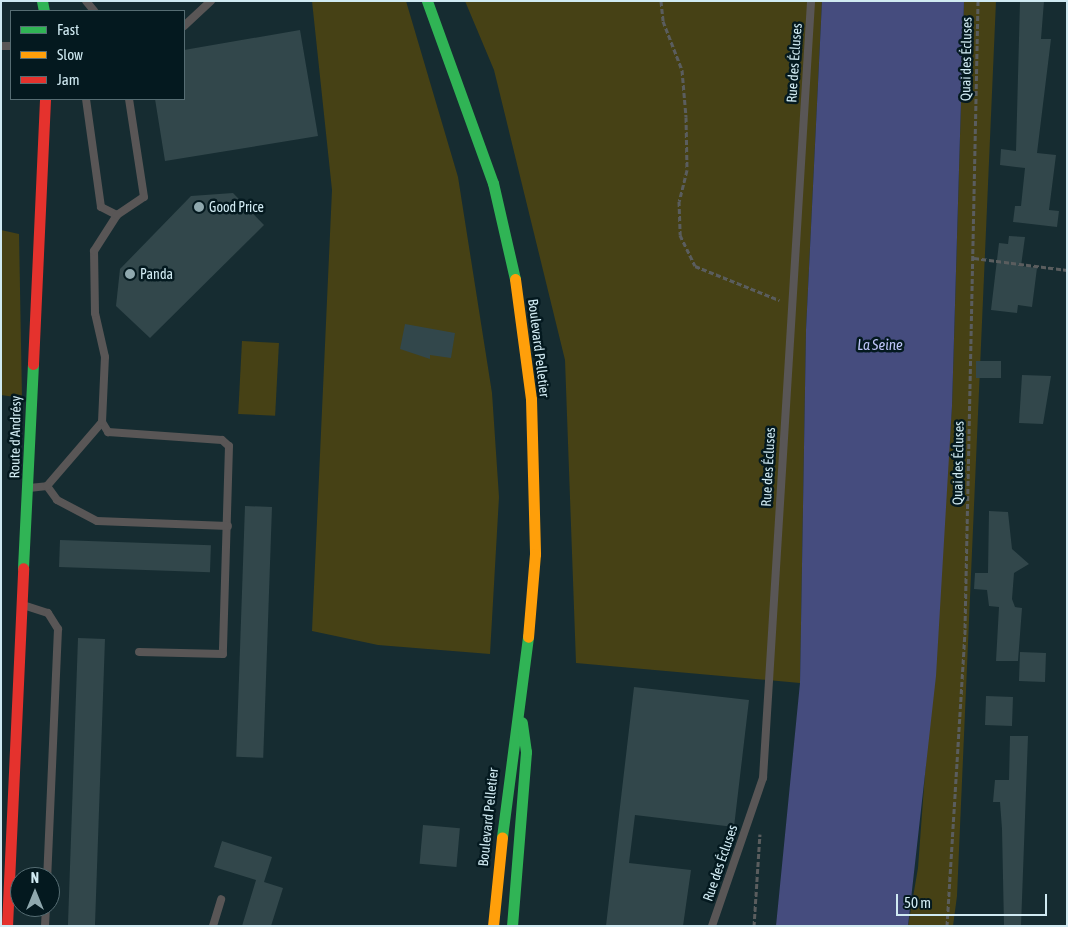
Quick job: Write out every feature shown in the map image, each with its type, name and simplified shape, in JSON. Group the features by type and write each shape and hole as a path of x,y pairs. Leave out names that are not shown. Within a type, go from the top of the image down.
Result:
{"main road":[{"name":"Boulevard Pelletier","path":"427,1 493,183 515,276 526,351 536,492 521,712 526,752 512,926"},
{"name":"Route d'Andrésy","path":"7,926 29,488 45,100"},
{"name":"Boulevard Pelletier","path":"493,926 510,752 521,712"}],"lane":[{"path":"185,25 212,1"},
{"name":"Rue des Écluses","path":"712,926 763,778 789,303 811,1"},
{"path":"86,100 101,207 117,215"},
{"path":"129,100 144,196 117,215 94,251 95,313 105,357 102,422 108,432 222,440 229,446 224,654 139,652"},
{"path":"29,488 47,486 102,422"},
{"path":"47,486 56,500 97,520 228,526"},
{"path":"23,605 48,613 58,629 48,867"},
{"path":"213,926 222,899"}],"path":[{"path":"661,1 663,21 682,70 686,117 687,170 679,201 680,236 695,266 742,288 789,303"},
{"name":"Quai des Écluses","path":"946,926 965,628 978,1"},
{"path":"974,258 1067,270"},
{"path":"754,926 760,828"}],"shaded area":[{"path":"312,1 406,1 458,177 492,393 499,497 490,654 378,645 312,631 332,190"},
{"path":"465,1 822,1 806,330 800,683 576,663 565,360 494,70"},
{"path":"964,1 996,1 957,896 953,926 908,926 918,868 952,406"},
{"path":"1,230 19,234 22,398 1,395"},
{"path":"242,341 279,343 275,416 238,414"}],"water":[{"name":"La Seine","path":"822,1 964,1 952,406 936,676 908,926 776,926 800,683 806,330"}],"building":[{"path":"1020,1 1044,1 1041,39 1051,39 1037,153 1056,155 1049,210 1059,211 1057,227 1013,222 1015,206 1021,206 1025,168 1000,165 1001,149 1016,151"},
{"path":"300,30 318,136 165,161 155,100 185,100 185,50"},
{"path":"233,193 264,225 150,338 116,306 120,269 191,196"},
{"path":"1009,236 1025,237 1021,266 1037,268 1032,307 1018,305 1017,313 991,310 999,243 1008,244"},
{"path":"405,324 455,333 451,358 430,355 430,359 400,349"},
{"path":"976,361 1001,361 1001,378 976,378"},
{"path":"1022,375 1051,376 1043,424 1019,423"},
{"path":"245,506 272,507 263,758 236,757"},
{"path":"989,511 1008,512 1012,549 1029,564 1014,573 1012,599 1015,607 1022,608 1018,661 996,661 999,607 989,606 987,590 974,589 975,573 988,573"},
{"path":"60,540 211,545 210,572 59,567"},
{"path":"78,638 105,639 95,926 68,926"},
{"path":"1020,652 1046,653 1045,682 1019,681"},
{"path":"634,687 749,700 734,827 635,815 629,863 691,870 683,926 606,926"},
{"path":"986,696 1013,697 1012,726 985,725"},
{"path":"1010,736 1028,736 1021,926 1004,926 1000,802 993,802 995,780 1009,780"},
{"path":"423,825 460,828 456,867 420,864"},
{"path":"222,841 272,857 264,882 283,888 271,926 242,926 256,880 214,867"}],"traffic: fast":[{"path":"42,1 44,10"},
{"path":"427,1 493,183 515,279"},
{"path":"23,568 33,364"},
{"path":"502,837 528,637"},
{"path":"512,926 526,752 522,722"}],"traffic: slow":[{"path":"515,279 531,399 535,554 528,637"},
{"path":"493,926 502,837"}],"traffic: jam":[{"path":"33,364 45,100"},
{"path":"7,926 23,568"}],"place":[{"name":"Good Price","path":"199,207"},
{"name":"Panda","path":"130,274"}]}
